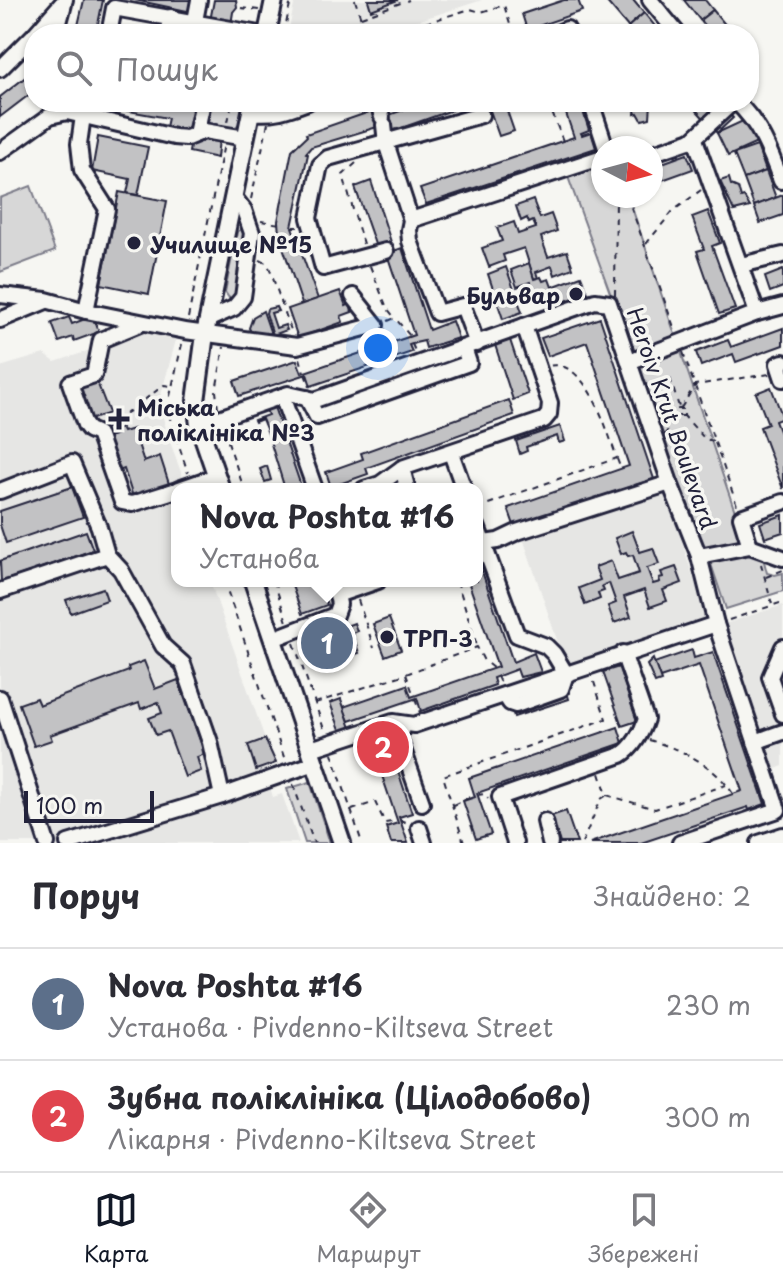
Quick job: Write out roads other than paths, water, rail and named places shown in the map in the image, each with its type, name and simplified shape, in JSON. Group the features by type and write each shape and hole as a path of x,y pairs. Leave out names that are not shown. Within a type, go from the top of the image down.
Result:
{"main road":[{"path":"219,482 199,425 196,401 207,327 251,112"},
{"path":"255,587 342,843"}],"street":[{"path":"43,24 65,0 59,24"},
{"path":"195,21 199,0"},
{"path":"650,0 670,24"},
{"path":"111,24 114,8 201,24"},
{"path":"169,24 171,17"},
{"path":"0,69 24,46"},
{"path":"17,54 24,54"},
{"path":"0,152 46,112"},
{"path":"83,112 79,144 82,170 107,209 86,311"},
{"path":"96,112 174,137 187,138 204,131 245,138"},
{"path":"196,134 201,112"},
{"path":"263,112 269,115 284,112"},
{"path":"381,112 386,143 411,220 410,241 437,313 463,306 470,346"},
{"path":"410,241 323,268 309,218 320,165 328,158 481,115 480,112"},
{"path":"594,112 602,136"},
{"path":"663,150 692,140 723,112"},
{"path":"746,112 770,150 783,180"},
{"path":"692,140 696,142 712,183 757,313"},
{"path":"411,220 591,161"},
{"path":"207,327 234,308 243,297 252,233 244,210 234,197"},
{"path":"741,265 783,255"},
{"path":"0,295 46,300 185,331 207,327 297,346 376,325 353,296"},
{"path":"0,320 46,300"},
{"name":"Heroiv Krut Boulevard","path":"199,425 288,394 315,400 595,301 609,303 670,483 699,556 754,548"},
{"path":"629,362 783,306"},
{"path":"142,323 101,340 94,375 70,383 85,425 98,434 122,502 132,504 171,492"},
{"path":"381,483 402,468 544,420 549,414 550,403 524,326"},
{"path":"282,396 313,483"},
{"path":"451,453 462,483"},
{"path":"0,491 72,463 99,527 107,555 121,570 163,646 183,664 210,742 222,796"},
{"path":"402,468 406,483"},
{"path":"483,543 498,541 517,532 670,483"},
{"path":"783,502 741,517 754,548 783,558"},
{"path":"483,550 517,635 546,646 566,674"},
{"path":"0,591 107,555"},
{"path":"680,843 714,838 747,820 781,813 716,624 699,556"},
{"path":"273,639 335,615 339,604 337,595 363,587"},
{"path":"68,843 289,772 329,744 393,722 414,725 716,624"},
{"path":"783,647 770,677 783,714"},
{"path":"515,843 500,797 621,755 628,751 637,737 646,719 623,653"},
{"path":"0,698 47,843"},
{"path":"403,724 399,738 422,803"},
{"path":"755,742 783,732"},
{"path":"568,774 571,783 624,763 621,755"},
{"path":"767,777 783,771"},
{"path":"747,820 756,843 783,835"},
{"path":"545,821 550,843"},
{"path":"419,828 424,843"}],"place":[{"name":"Училище №15","path":"134,243"},
{"name":"Бульвар","path":"576,294"},
{"name":"Міська поліклініка №3","path":"119,419"},
{"name":"ТРП-3","path":"387,637"},
{"name":"Nova Poshta #16","path":"327,643"},
{"name":"Зубна поліклініка (Цілодобово)","path":"383,747"}]}
